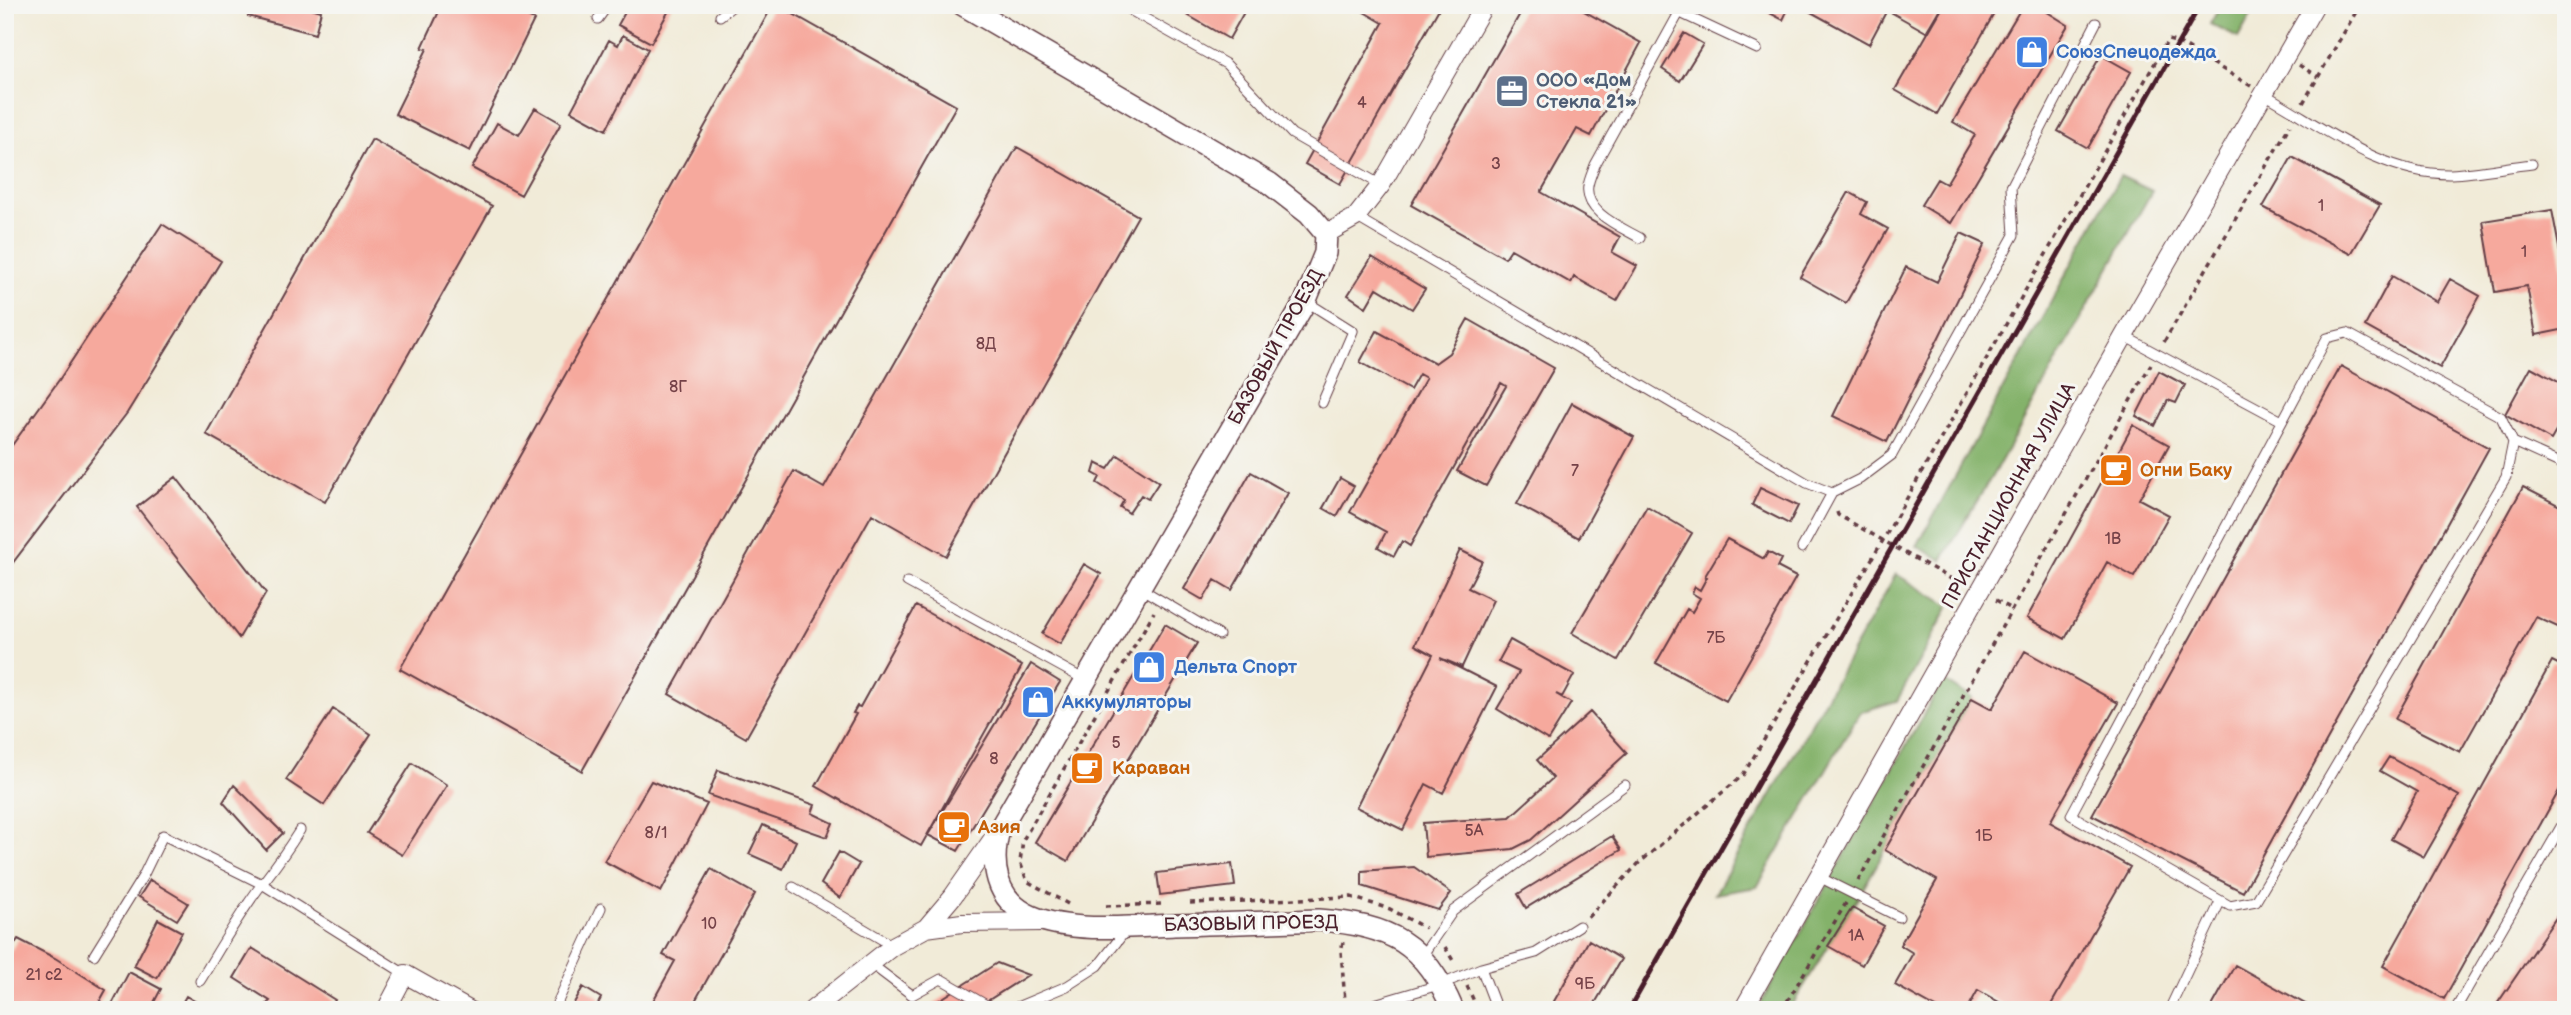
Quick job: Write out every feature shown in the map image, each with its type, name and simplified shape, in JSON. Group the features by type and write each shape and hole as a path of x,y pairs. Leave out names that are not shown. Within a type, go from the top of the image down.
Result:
{"street":[{"path":"963,5 1269,183 1309,214 1326,234 1356,217 1381,185 1484,5"},
{"name":"ПРИСТАНЦИОННАЯ УЛИЦА","path":"1743,1010 2124,335 2257,90 2315,5"},
{"name":"БАЗОВЫЙ ПРОЕЗД","path":"813,1010 894,946 926,928 953,896 999,830 1305,302 1322,261 1326,234"},
{"name":"БАЗОВЫЙ ПРОЕЗД","path":"999,830 994,863 1002,892 1031,916 1052,922"},
{"name":"БАЗОВЫЙ ПРОЕЗД","path":"926,928 1002,922 1129,927 1319,920 1348,922 1402,940 1452,980 1453,1010"},
{"path":"386,1010 405,974 469,1010"}],"lane":[{"path":"598,19 608,5"},
{"path":"720,16 734,5"},
{"path":"1121,5 1226,64 1292,134 1381,185"},
{"path":"1663,5 1757,48"},
{"path":"1640,237 1603,216 1589,201 1587,187 1595,165 1679,13"},
{"path":"1802,548 1832,493 1860,479 1892,455 2014,235 2011,187 2096,23"},
{"path":"2257,90 2375,158 2408,169 2450,174 2532,164"},
{"path":"1356,217 1807,483 1832,493"},
{"path":"1305,302 1353,331 1322,403"},
{"path":"2347,333 2501,416 2512,442 2506,477 2256,901 2230,906 2071,815 2282,421 2327,338 2347,333"},
{"path":"2124,335 2282,421"},
{"path":"2512,442 2566,466"},
{"path":"907,582 1087,681"},
{"path":"1140,588 1219,635"},
{"path":"1422,956 1453,911 1625,785"},
{"path":"2455,1010 2566,818"},
{"path":"200,981 300,830"},
{"path":"94,955 143,876 163,835 262,884 405,974"},
{"path":"1819,877 1899,916"},
{"path":"793,887 894,946"},
{"path":"2169,1010 2220,902"},
{"path":"554,1010 601,908"},
{"path":"1354,1010 1452,980 1481,968 1536,953 1579,926"},
{"path":"1010,1010 1067,986 1098,965 1129,927"},
{"path":"871,964 912,995 941,979 995,1010"},
{"path":"1481,968 1497,1010"}],"path":[{"path":"1782,1010 1852,893 2157,353 2360,5"},
{"path":"1579,926 1639,863 1743,775 1882,542 2168,40 2179,43 2257,90"},
{"path":"2296,64 2318,77"},
{"path":"1832,493 1838,516 1966,587 1968,583"},
{"path":"1991,597 2012,609"},
{"path":"1073,907 1027,881 1020,862 1023,840 1161,600"},
{"path":"1346,1010 1341,951 1351,897"},
{"path":"1184,903 1351,897 1390,909 1438,935 1452,980 1478,1010"},
{"path":"1101,906 1170,904"}],"green space":[{"path":"2221,5 2257,5 2238,38 2210,24"},
{"path":"2120,176 2152,191 2001,461 1942,560 1917,546"},
{"path":"1896,574 1949,606 1897,701 1860,712 1757,887 1715,894"},
{"path":"1943,680 1972,698 1852,908 1789,1010 1757,1010"}],"building":[{"path":"251,5 302,5 321,11 315,34 248,16"},
{"path":"442,5 502,5 534,20 470,151 395,114 427,49 422,48"},
{"path":"629,5 672,5 651,43 618,25"},
{"path":"773,5 956,106 582,771 400,669"},
{"path":"1170,5 1248,5 1229,39"},
{"path":"1352,5 1441,5 1340,184 1305,164 1383,23"},
{"path":"1525,5 1573,5 1641,43 1591,136 1577,129 1541,192 1620,237 1612,252 1637,266 1617,301 1574,277 1571,283 1511,249 1505,258 1411,205"},
{"path":"1766,5 1790,5 1783,20 1764,10"},
{"path":"1812,5 1879,5 1887,10 1869,44 1809,11"},
{"path":"1890,5 1942,5 1926,32 1887,10"},
{"path":"1944,5 1999,5 1937,114 1895,90"},
{"path":"2023,5 2036,5 2068,25 1951,223 1921,205 1937,179 1946,184 1975,135 1953,122"},
{"path":"1684,33 1703,44 1680,81 1662,69"},
{"path":"623,35 648,49 606,130 571,111 609,40 618,45"},
{"path":"2101,55 2131,72 2088,148 2058,131"},
{"path":"535,108 561,123 521,195 472,168 497,123 519,135"},
{"path":"372,139 492,206 325,502 206,434"},
{"path":"1017,147 1138,216 946,556 872,514 746,738 669,694 794,471 824,488"},
{"path":"2292,157 2380,205 2351,254 2263,207"},
{"path":"1849,192 1867,202 1861,214 1888,229 1846,303 1800,277"},
{"path":"2552,210 2566,284 2566,329 2536,335 2527,286 2495,292 2483,221"},
{"path":"162,224 221,261 127,413 5,573 5,455 59,380"},
{"path":"1961,233 1985,244 1887,442 1833,416 1906,267 1937,282"},
{"path":"1372,257 1425,289 1412,309 1377,288 1366,307 1348,295"},
{"path":"2392,276 2437,302 2450,279 2480,296 2440,368 2365,326"},
{"path":"1468,319 1554,368 1486,486 1457,471 1506,386 1501,383 1410,546 1402,541 1394,556 1378,547 1386,532 1350,512 1426,378 1419,374 1410,390 1360,362 1377,331 1435,363 1449,353"},
{"path":"2341,366 2489,448 2243,892 2092,815"},
{"path":"2531,367 2566,386 2566,414 2551,440 2505,414"},
{"path":"2159,371 2185,385 2176,403 2168,400 2155,426 2136,416"},
{"path":"1572,403 1634,437 1579,538 1517,504"},
{"path":"2133,425 2169,445 2139,499 2169,515 2134,577 2107,562 2065,639 2027,618"},
{"path":"1118,455 1159,482 1148,499 1141,495 1129,513 1120,507 1124,500 1097,483 1100,477 1093,473 1096,463 1108,469"},
{"path":"1251,472 1288,493 1232,590 1215,580 1203,600 1184,589"},
{"path":"176,477 266,593 239,638 137,507"},
{"path":"1340,478 1354,486 1337,516 1323,508"},
{"path":"2523,487 2566,509 2566,621 2562,629 2536,617 2460,752 2395,719"},
{"path":"1760,488 1798,506 1789,524 1752,505"},
{"path":"1647,506 1692,533 1618,660 1572,633"},
{"path":"1727,539 1764,559 1768,552 1781,559 1777,567 1796,577 1726,701 1656,663 1687,609 1692,612 1700,598 1692,593 1695,587 1700,590 1707,577 1705,576"},
{"path":"1460,550 1482,561 1468,588 1493,600 1462,667 1440,658 1497,687 1443,793 1426,784 1403,830 1356,807 1433,655 1415,645"},
{"path":"1084,564 1101,574 1060,644 1042,634"},
{"path":"916,606 1022,666 921,846 816,786 856,714 853,713 857,706 860,707"},
{"path":"1165,624 1197,643 1068,861 1035,842"},
{"path":"1510,640 1574,675 1562,697 1556,694 1571,703 1548,740 1497,709 1519,672 1498,662"},
{"path":"2025,651 2118,703 2050,822 2130,867 2048,1010 2013,1010 1978,990 1967,1010 1940,1010 1895,985 1913,953 1900,945 1937,880 1885,850 1972,698 1992,709"},
{"path":"2552,661 2566,668 2566,778 2444,999 2383,966"},
{"path":"1031,664 1060,682 958,851 928,835"},
{"path":"333,709 371,734 324,805 286,780"},
{"path":"1590,712 1627,753 1531,840 1513,849 1426,857 1423,823 1510,817 1553,778 1537,760"},
{"path":"2389,757 2459,796 2424,857 2391,839 2417,792 2380,771"},
{"path":"412,763 447,785 402,855 367,833"},
{"path":"718,770 815,805 812,813 833,823 827,837 708,795"},
{"path":"651,781 707,804 661,892 604,861"},
{"path":"234,785 283,833 266,850 223,802"},
{"path":"763,825 796,841 783,869 749,854"},
{"path":"1612,836 1621,850 1526,908 1518,894"},
{"path":"839,852 859,864 840,898 821,884"},
{"path":"1232,864 1235,886 1160,895 1157,873"},
{"path":"1414,867 1451,893 1438,910 1362,886 1362,871"},
{"path":"711,869 755,894 690,1010 648,1010 675,961 663,955"},
{"path":"150,880 188,903 177,920 139,897"},
{"path":"2566,903 2566,1010 2493,1010"},
{"path":"1852,908 1884,926 1862,965 1828,946"},
{"path":"158,919 182,932 157,978 134,966"},
{"path":"18,939 55,958 106,990 95,1010 5,1010 5,960"},
{"path":"1589,940 1621,959 1591,1010 1549,1010"},
{"path":"252,948 335,1000 329,1010 284,1010 280,1007 276,1010 267,1004 270,1001 234,978"},
{"path":"997,963 1028,975 973,1010 924,1010"},
{"path":"2235,965 2316,1010 2210,1010"},
{"path":"129,972 161,989 150,1010 109,1010"},
{"path":"583,987 601,998 595,1010 570,1010"},
{"path":"186,996 210,1010 178,1010"}],"railway":[{"path":"1629,1010 2200,5"}],"place":[{"name":"СоюзСпецодежда","path":"2032,52"},
{"name":"ООО «Дом Стекла 21»","path":"1512,91"},
{"name":"Огни Баку","path":"2116,470"},
{"name":"Дельта Спорт","path":"1149,667"},
{"name":"Аккумуляторы","path":"1038,702"},
{"name":"Караван","path":"1087,768"},
{"name":"Азия","path":"954,827"}]}
